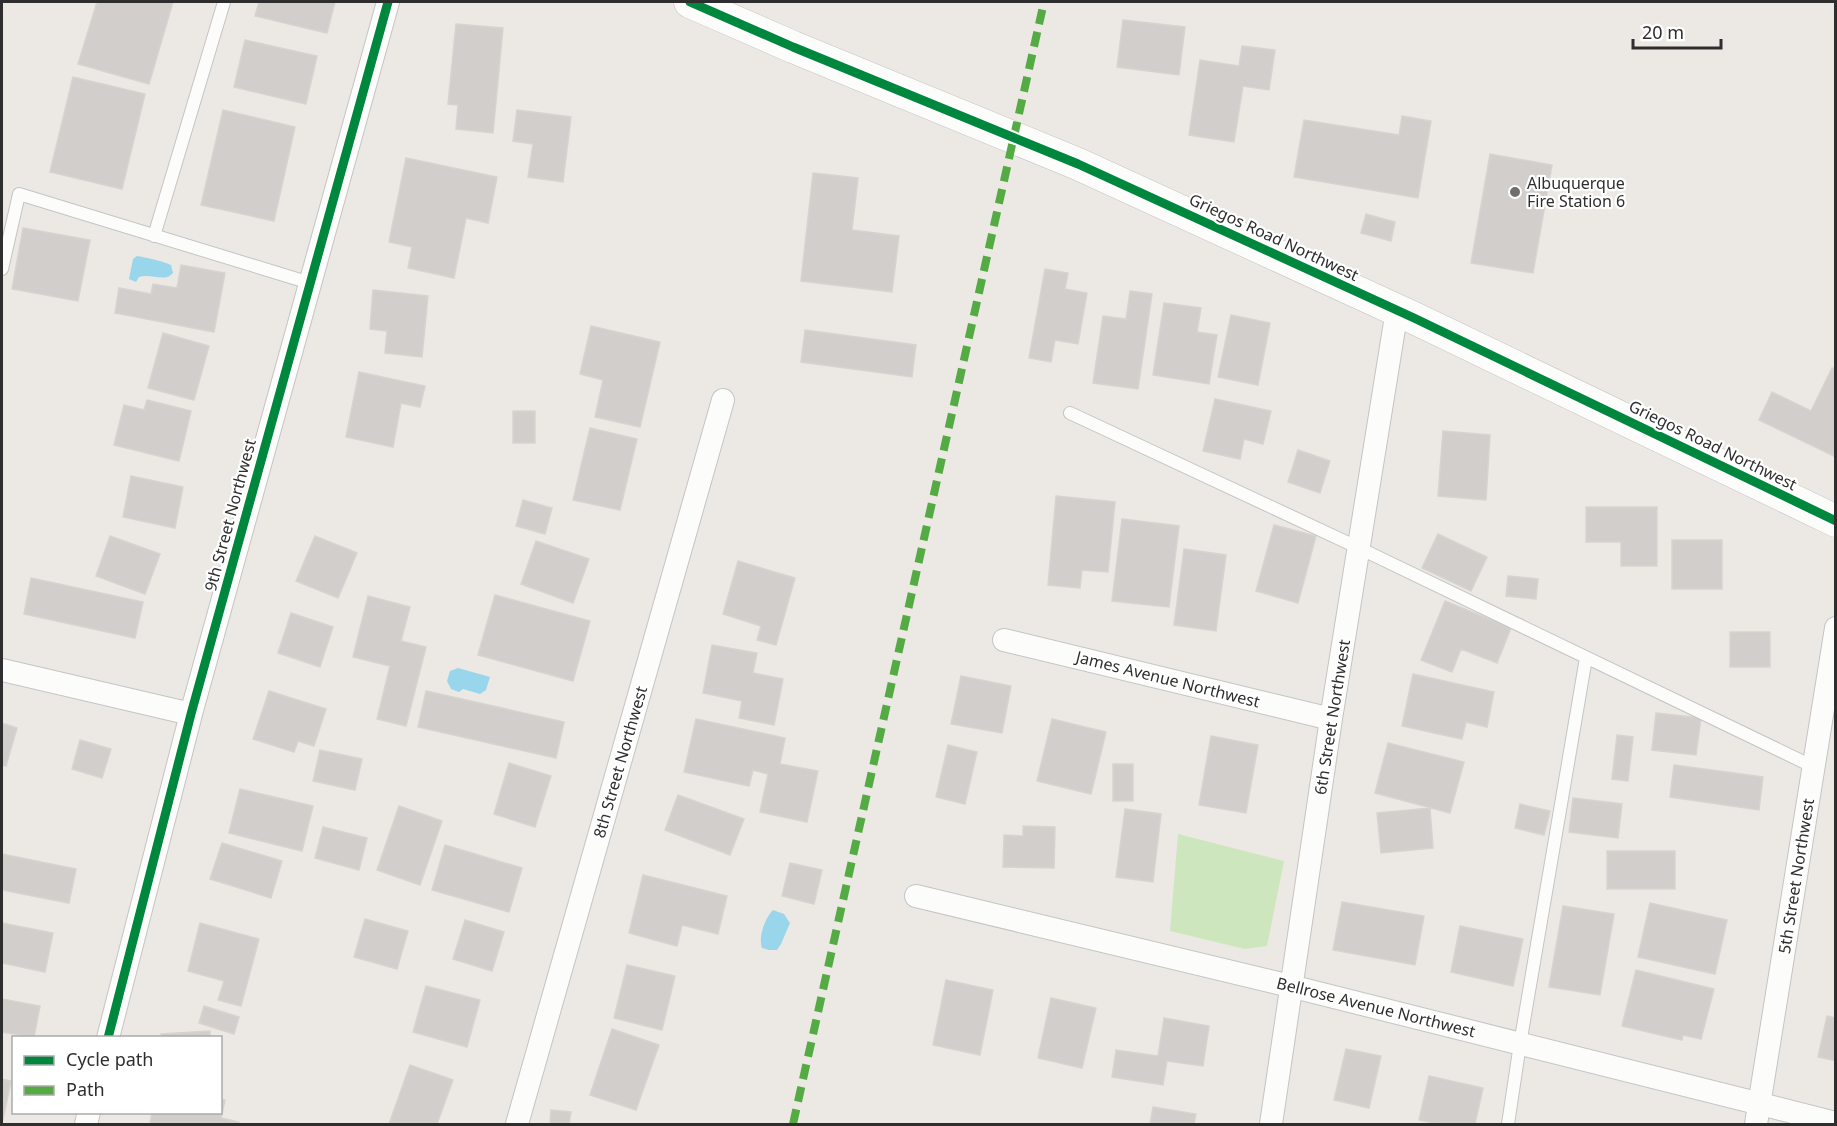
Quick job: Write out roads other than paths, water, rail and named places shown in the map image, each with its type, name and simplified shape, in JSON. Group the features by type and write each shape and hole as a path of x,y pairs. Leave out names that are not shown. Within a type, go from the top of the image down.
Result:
{"main road":[{"name":"Griegos Road Northwest","path":"690,2 1078,164 1397,310 1836,521"}],"street":[{"name":"9th Street Northwest","path":"109,1036 191,714 388,2"},
{"name":"6th Street Northwest","path":"1271,1125 1331,719 1397,310"},
{"name":"8th Street Northwest","path":"517,1125 723,400"},
{"name":"5th Street Northwest","path":"1757,1114 1836,628"},
{"name":"James Avenue Northwest","path":"1004,640 1331,719"},
{"path":"2,670 191,714"},
{"name":"Bellrose Avenue Northwest","path":"916,896 1520,1044 1757,1114 1836,1123"}],"lane":[{"path":"154,236 224,2"},
{"path":"2,269 19,194 310,283"},
{"path":"1070,413 1814,766"},
{"path":"1508,1125 1586,658"}],"water":[{"path":"137,256 171,265 173,273 162,278 139,277 136,282 129,279 133,259"},
{"path":"458,668 490,677 486,690 480,694 463,689 459,692 451,689 447,681 450,671"},
{"path":"773,910 784,914 790,923 777,950 769,950 762,948 761,939 765,923"}],"place":[{"name":"Albuquerque Fire Station 6","path":"1515,192"}]}
